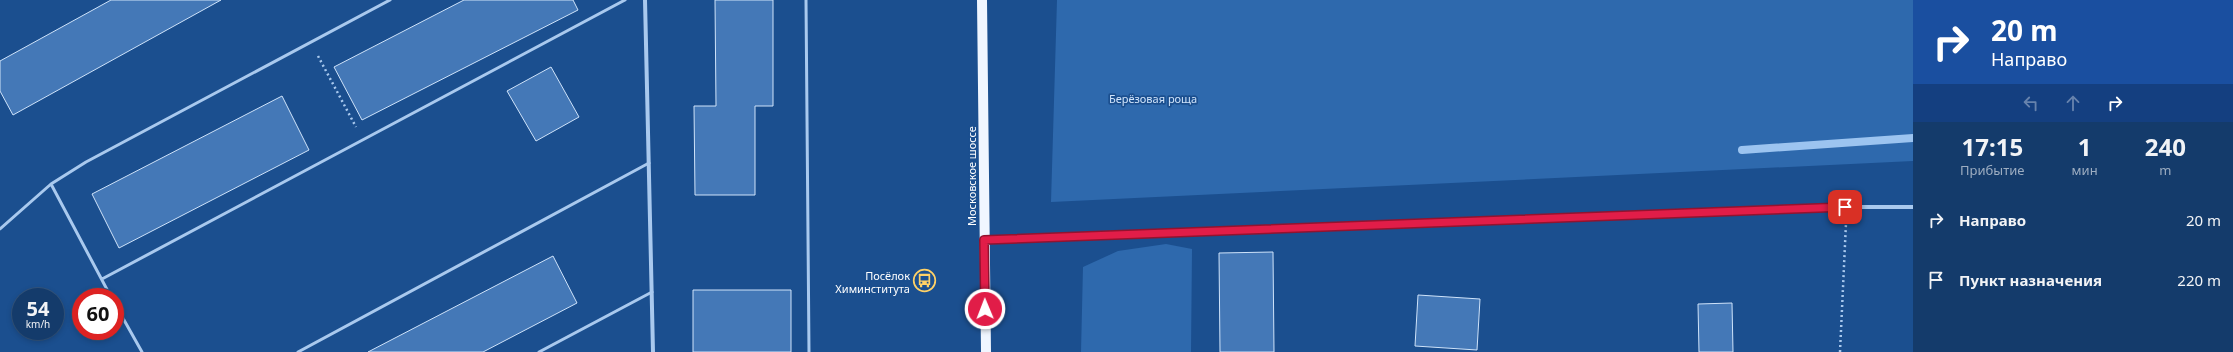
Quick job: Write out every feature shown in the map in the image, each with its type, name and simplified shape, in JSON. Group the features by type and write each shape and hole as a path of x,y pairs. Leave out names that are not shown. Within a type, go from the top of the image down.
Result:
{"main road":[{"name":"Московское шоссе","path":"982,0 986,352"}],"street":[{"path":"645,0 653,352"},
{"path":"984,240 1845,207 1913,207"}],"lane":[{"path":"0,229 51,184 86,162 390,0"},
{"path":"102,279 625,0"},
{"path":"806,0 809,352"},
{"path":"298,352 649,162"},
{"path":"51,184 106,288"},
{"path":"539,352 652,292"},
{"path":"124,320 142,352"}],"path":[{"path":"311,43 363,141"},
{"path":"1840,352 1846,234 1845,207"}],"green space":[{"name":"Берёзовая роща","path":"1057,0 1913,0 1913,161 1051,202"},
{"path":"1166,244 1192,249 1191,352 1081,352 1083,267 1118,251"}],"building":[{"path":"111,0 221,0 13,115 0,91 0,61"},
{"path":"464,0 573,0 578,10 362,120 334,67"},
{"path":"715,0 773,0 773,106 755,106 755,195 695,195 694,106 716,106"},
{"path":"551,67 579,117 536,141 507,91"},
{"path":"282,96 309,150 119,248 92,194"},
{"path":"1273,252 1274,352 1220,352 1219,253"},
{"path":"553,256 577,303 483,352 368,352"},
{"path":"693,290 791,290 791,352 693,352"},
{"path":"1418,295 1480,299 1477,350 1415,346"},
{"path":"1732,303 1733,352 1699,352 1698,304"}],"waterway":[{"path":"1742,150 1913,138"}],"place":[{"name":"Посёлок Химинститута","path":"925,281"}],"route":[{"path":"985,309 984,240 1845,207"}]}
